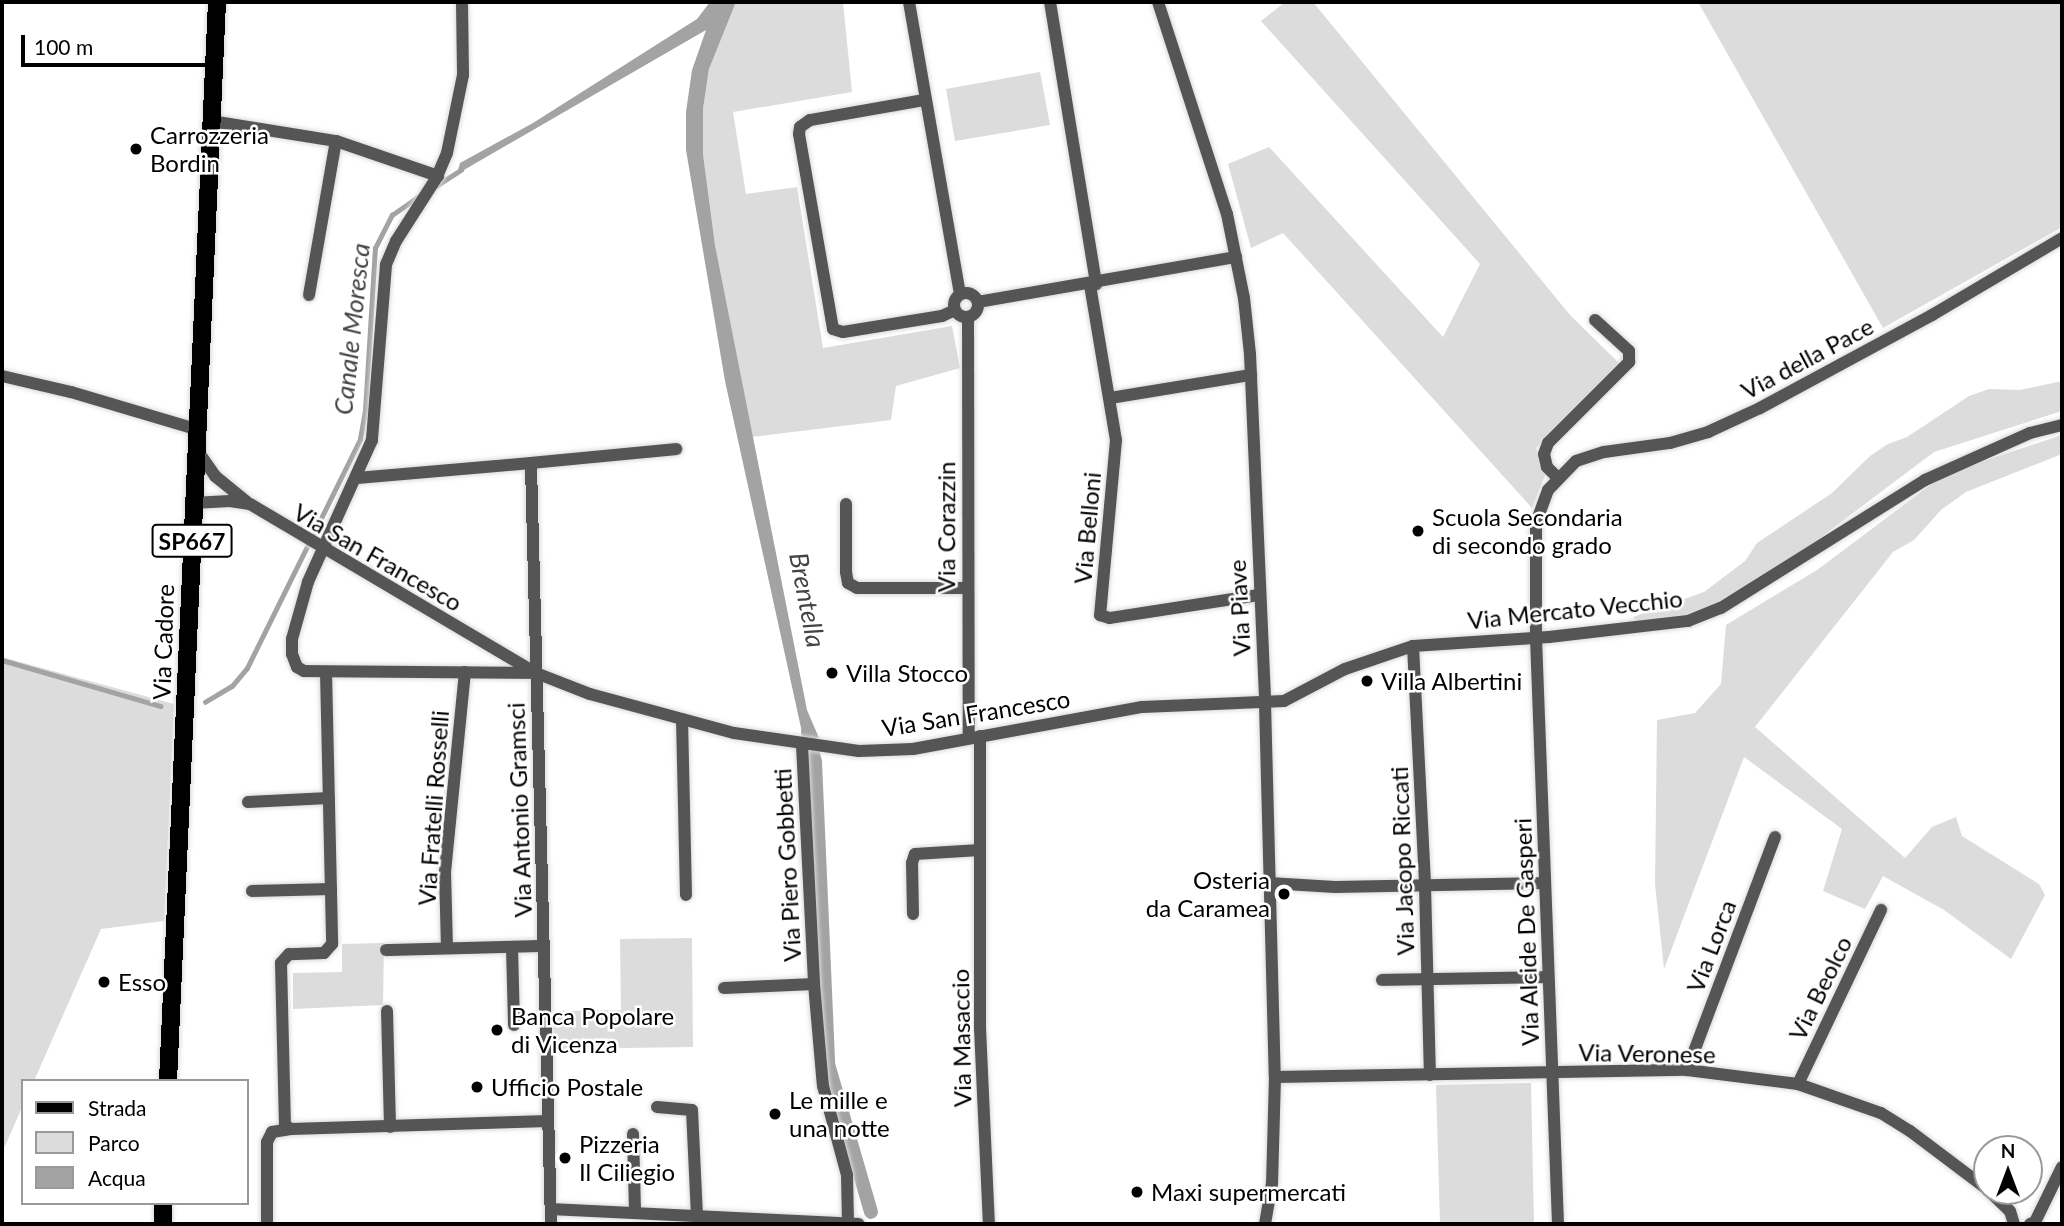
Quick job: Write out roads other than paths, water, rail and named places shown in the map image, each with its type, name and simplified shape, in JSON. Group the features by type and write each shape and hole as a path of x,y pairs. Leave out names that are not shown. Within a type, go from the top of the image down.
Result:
{"main road":[{"name":"Via Cadore","path":"168,1079 217,2"}],"street":[{"path":"462,2 463,75 449,143 437,176 397,241 386,265 372,440 357,478 320,547 298,615 292,654 297,667 304,671 326,672 536,673 531,463"},
{"path":"909,2 924,100 960,293 954,301 955,310"},
{"name":"Via Belloni","path":"1050,2 1116,439 1100,611 1103,617 1110,618 1259,595"},
{"name":"Via Piave","path":"1158,2 1227,214 1244,298 1251,375 1265,703 1275,1077 1273,1170 1265,1224"},
{"path":"924,100 810,120 800,127 799,134 830,322 834,329 843,332 942,316 955,310"},
{"path":"211,121 336,141 437,176"},
{"path":"309,295 336,141"},
{"name":"Via della Pace","path":"1536,638 1536,523 1543,499 1558,478 1576,461 1604,452 1670,443 1707,432 1760,408 1932,315 2062,238"},
{"path":"978,302 1237,257"},
{"path":"960,293 970,293 978,302"},
{"path":"955,310 968,317 976,312 978,302"},
{"name":"Via Corazzin","path":"968,317 966,588 974,736"},
{"path":"1558,478 1547,467 1544,454 1548,443 1629,362 1629,351 1595,320"},
{"path":"1110,398 1251,375"},
{"path":"2,376 71,392 196,429"},
{"name":"Via Mercato Vecchio","path":"1265,703 1284,701 1345,669 1413,646 1536,638 1655,627 1688,621 1721,608 1925,481 2030,433 2062,425"},
{"path":"196,448 222,482 250,504"},
{"path":"357,478 676,449"},
{"path":"194,496 208,481 222,482"},
{"name":"Via San Francesco","path":"194,496 250,504 536,673 630,707 734,733 802,745 859,751 913,750 974,736 1142,707 1265,703"},
{"path":"846,504 848,583 857,588 966,588"},
{"name":"Via Alcide De Gasperi","path":"1536,638 1558,1224"},
{"name":"Via Jacopo Riccati","path":"1413,646 1425,886 1430,1075"},
{"path":"291,1129 283,1120 280,968 284,957 289,954 324,953 332,944 326,672"},
{"name":"Via Fratelli Rosselli","path":"446,948 445,872 465,672"},
{"name":"Via Antonio Gramsci","path":"536,673 551,1224"},
{"path":"682,719 686,895"},
{"name":"Via Masaccio","path":"974,736 980,850 979,1028 989,1224"},
{"name":"Via Piero Gobbetti","path":"802,745 814,984 823,1086 847,1175 848,1224"},
{"path":"248,802 329,798"},
{"name":"Via Lorca","path":"1687,1070 1775,837"},
{"path":"913,914 912,863 915,853 980,850"},
{"path":"1269,883 1335,887 1545,883"},
{"path":"252,891 331,889"},
{"name":"Via Beolco","path":"1798,1084 1881,911"},
{"name":"Via Antonio Gramsci","path":"386,950 544,946"},
{"name":"Via Antonio Gramsci","path":"512,947 514,1025"},
{"path":"1382,980 1547,977"},
{"name":"Via Piero Gobbetti","path":"724,988 814,984"},
{"path":"387,1011 390,1127"},
{"name":"Via Veronese","path":"1275,1077 1687,1070 1798,1084 1881,1114 1910,1131 1973,1179"},
{"path":"657,1107 692,1110 697,1216"},
{"path":"267,1224 267,1142 272,1132 291,1129 548,1121"},
{"path":"633,1134 635,1212"},
{"path":"2029,1224 2035,1222 2062,1167"},
{"name":"Via Veronese","path":"2004,1205 2010,1211 2014,1224"},
{"path":"551,1209 769,1222 859,1224"}],"water":[{"path":"710,2 736,2 709,69 703,109 703,154 715,245 807,710 819,738 803,737 725,381 686,150 686,112 692,70 706,30 457,174 460,163 533,123 697,19"}],"waterway":[{"name":"Canale Moresca","path":"436,186 461,170"},
{"name":"Canale Moresca","path":"205,702 232,686 247,668 360,439 365,411 375,248 392,215 419,196"},
{"name":"Canale Moresca","path":"2,660 160,706"},
{"name":"Brentella","path":"808,732 815,762 828,1064 871,1212"}],"place":[{"name":"Carrozzeria Bordin","path":"136,149"},
{"name":"Scuola Secondaria di secondo grado","path":"1418,531"},
{"name":"Villa Stocco","path":"832,673"},
{"name":"Villa Albertini","path":"1367,681"},
{"name":"Osteria da Caramea","path":"1284,894"},
{"name":"Esso","path":"104,982"},
{"name":"Banca Popolare di Vicenza","path":"497,1030"},
{"name":"Ufficio Postale","path":"477,1087"},
{"name":"Le mille e una notte","path":"775,1114"},
{"name":"Pizzeria Il Ciliegio","path":"565,1158"},
{"name":"Maxi supermercati","path":"1137,1192"}]}
